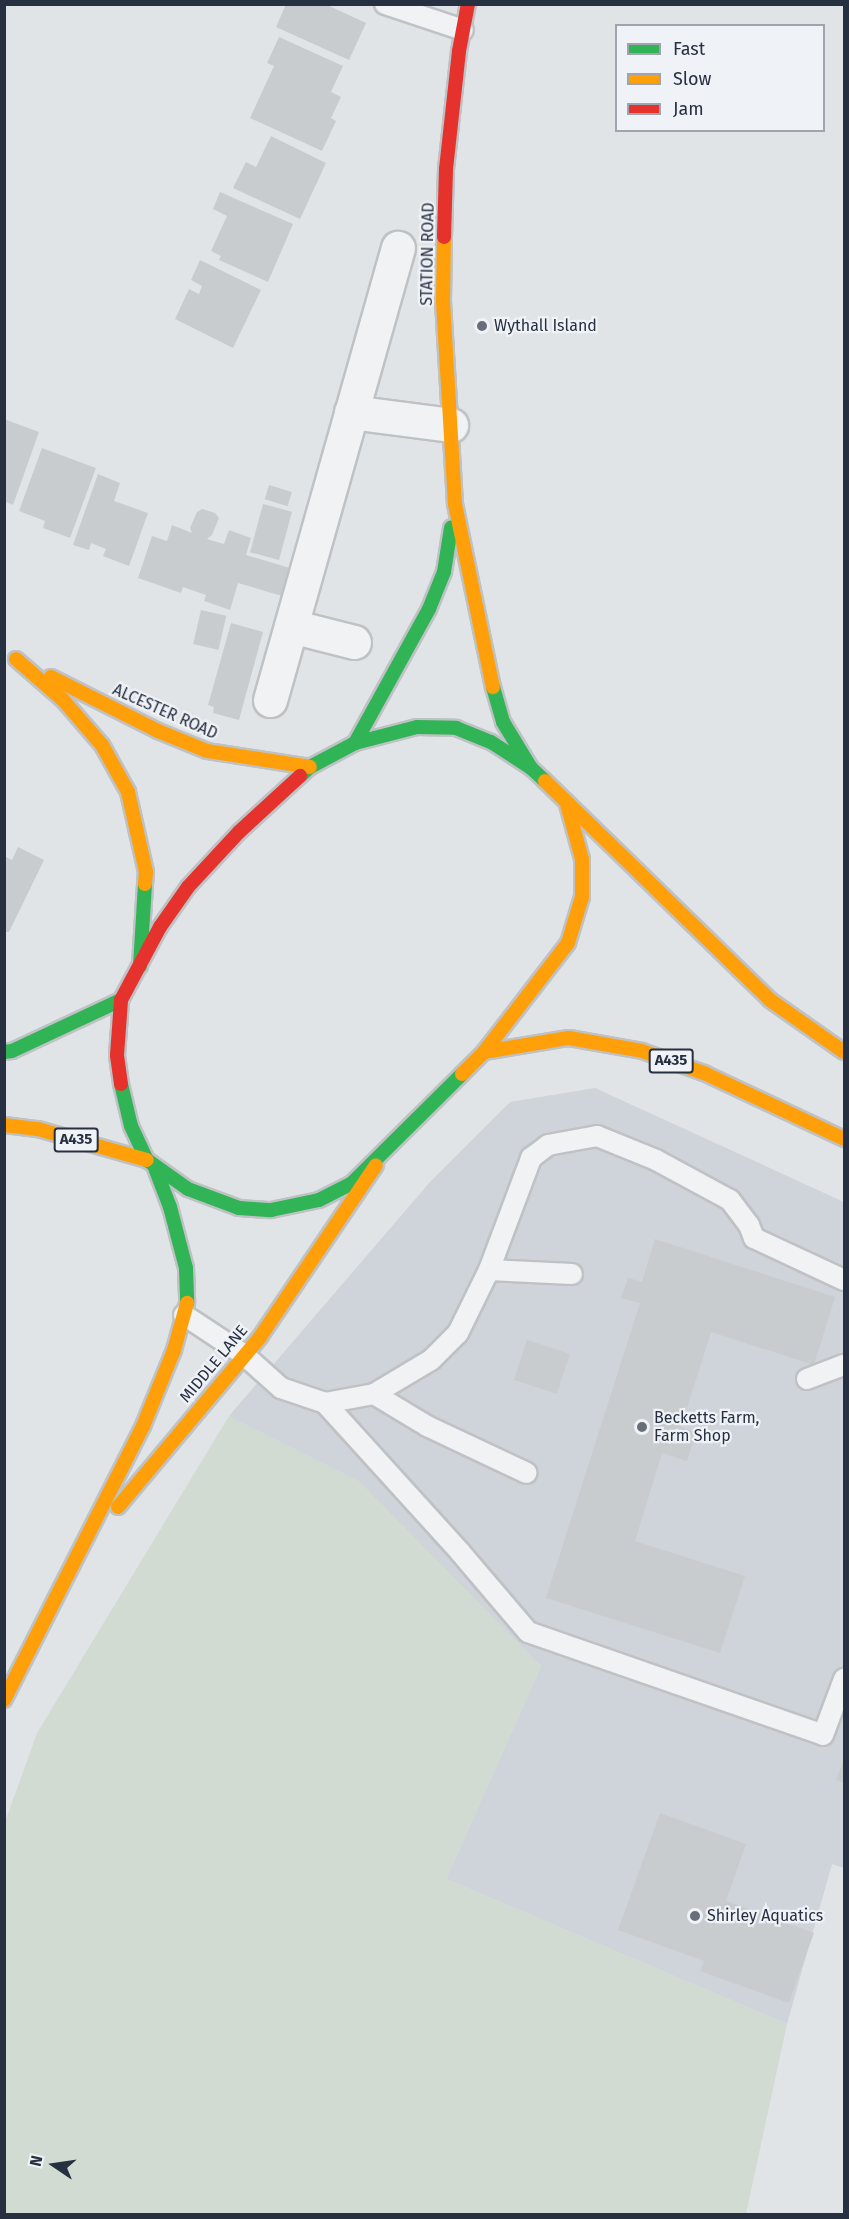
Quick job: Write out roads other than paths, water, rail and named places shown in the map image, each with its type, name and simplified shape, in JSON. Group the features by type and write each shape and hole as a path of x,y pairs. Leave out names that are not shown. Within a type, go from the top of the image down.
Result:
{"main road":[{"name":"STATION ROAD","path":"468,4 463,30 446,191 443,302 455,504 495,701 503,722 531,768"},
{"name":"STATION ROAD","path":"355,743 429,609 444,572 455,504"},
{"name":"ALCESTER ROAD","path":"10,657 158,730 207,751 246,759 310,767"},
{"name":"ALCESTER ROAD","path":"10,657 63,700 102,745 128,792 146,872 140,966"},
{"path":"4,1052 12,1051 121,1000 160,927 188,887 239,832 310,767 355,743 417,727 456,728 491,742 531,768 770,1000 844,1052"},
{"path":"151,1164 188,1189 239,1208 271,1209 319,1200 352,1183 484,1052 568,943 582,897 582,859 567,801"},
{"name":"MIDDLE LANE","path":"4,1701 143,1426 174,1350 187,1305 186,1268 170,1207 131,1126 123,1100 117,1055 121,1000"},
{"name":"A435","path":"484,1052 569,1038 642,1051 704,1073 844,1139"},
{"name":"A435","path":"4,1125 38,1129 151,1164"},
{"name":"MIDDLE LANE","path":"59,1592 124,1498 243,1354 260,1337 385,1151"}],"street":[{"path":"270,700 398,248"},
{"path":"351,412 451,425"},
{"path":"291,626 354,642"}],"lane":[{"path":"385,4 463,30"},
{"path":"325,1403 374,1394 431,1360 458,1333 489,1270 531,1158 548,1145 597,1136 656,1160 730,1200 749,1225 754,1238 844,1280"},
{"path":"489,1270 572,1274"},
{"path":"184,1316 243,1354 281,1388 325,1403 460,1552 528,1632 823,1735 844,1679"},
{"path":"807,1380 844,1365"},
{"path":"374,1394 427,1426 527,1473"}],"place":[{"name":"Wythall Island","path":"482,326"},
{"name":"Becketts Farm, Farm Shop","path":"642,1427"},
{"name":"Shirley Aquatics","path":"695,1916"}]}
